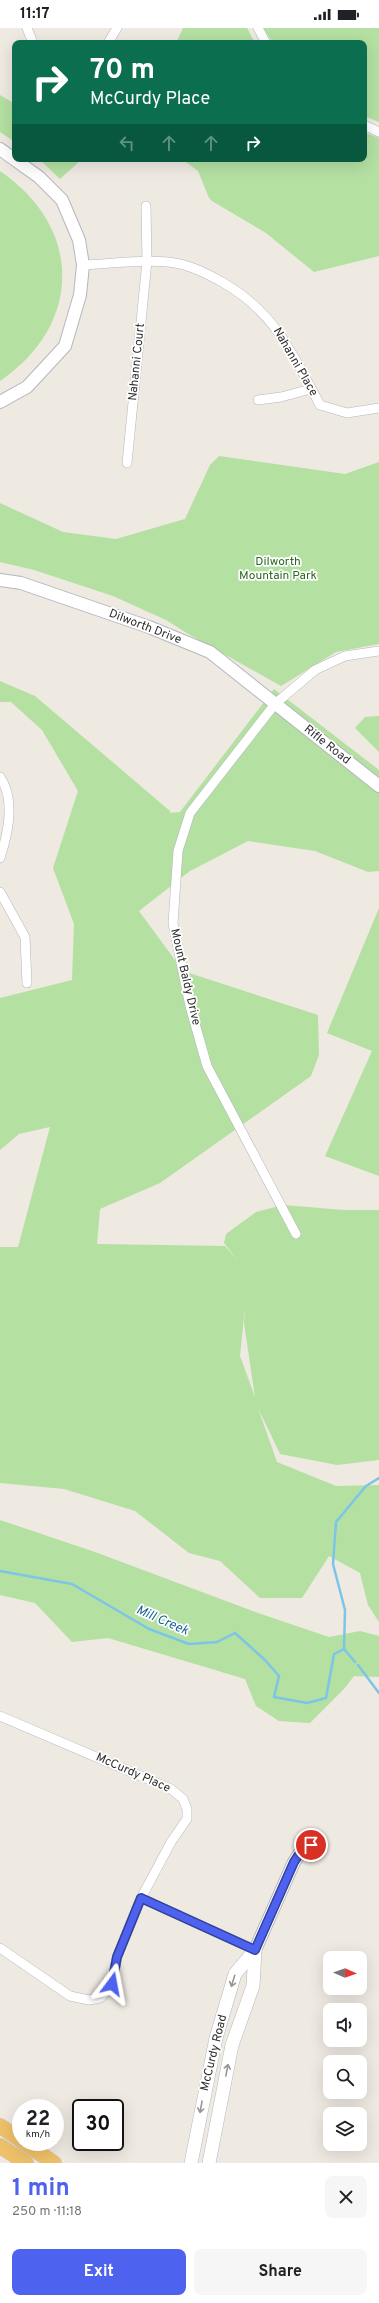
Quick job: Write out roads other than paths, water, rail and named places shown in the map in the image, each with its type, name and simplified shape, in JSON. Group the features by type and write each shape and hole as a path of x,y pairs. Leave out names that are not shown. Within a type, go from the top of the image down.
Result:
{"highway":[{"path":"0,2126 12,2134"},
{"path":"0,2146 26,2163"},
{"path":"37,2151 54,2163"}],"main road":[{"name":"McCurdy Road","path":"191,2163 216,2038 235,1974 255,1950"},
{"name":"McCurdy Road","path":"209,2163 232,2044 252,1986 255,1950"}],"street":[{"path":"27,28 32,40"},
{"path":"110,40 117,28"},
{"path":"258,28 264,40"},
{"path":"367,126 379,132"},
{"path":"0,149 12,158"},
{"path":"0,402 27,387 65,346 80,295 83,266 79,240 62,200 39,177 18,162"},
{"name":"Nahanni Court","path":"127,463 147,261 146,206"},
{"name":"Nahanni Place","path":"83,266 147,261 169,262 199,268 248,298 271,321 289,347 320,405 347,413 379,408"},
{"path":"258,400 281,397 311,388"},
{"name":"Dilworth Drive","path":"0,580 21,583 142,624 210,652 275,704"},
{"name":"Mount Baldy Drive","path":"296,1234 207,1066 190,1006 173,922 178,851 190,813 275,704 316,670 345,656 379,651"},
{"name":"Rifle Road","path":"275,704 379,786"},
{"path":"0,777 9,803 8,834 0,858"},
{"path":"0,893 25,937 27,983"},
{"name":"McCurdy Place","path":"0,1716 171,1789 183,1799 187,1809 186,1819 171,1842 141,1898 117,1957 112,1984 100,1998 89,2000 70,1996 0,1948"},
{"name":"McCurdy Road","path":"255,1950 294,1862 302,1850 311,1845"},
{"path":"141,1898 255,1950"}],"waterway":[{"path":"344,1649 345,1610 333,1564 336,1522 366,1486 379,1478"},
{"name":"Mill Creek","path":"0,1571 72,1584 149,1629 189,1644 217,1642 235,1633 265,1660 279,1676 274,1697 307,1703 326,1698 334,1654 344,1649 355,1662"},
{"name":"Mill Creek","path":"358,1665 379,1693"}],"park label":[{"name":"Dilworth Mountain Park","path":"278,569"}]}
